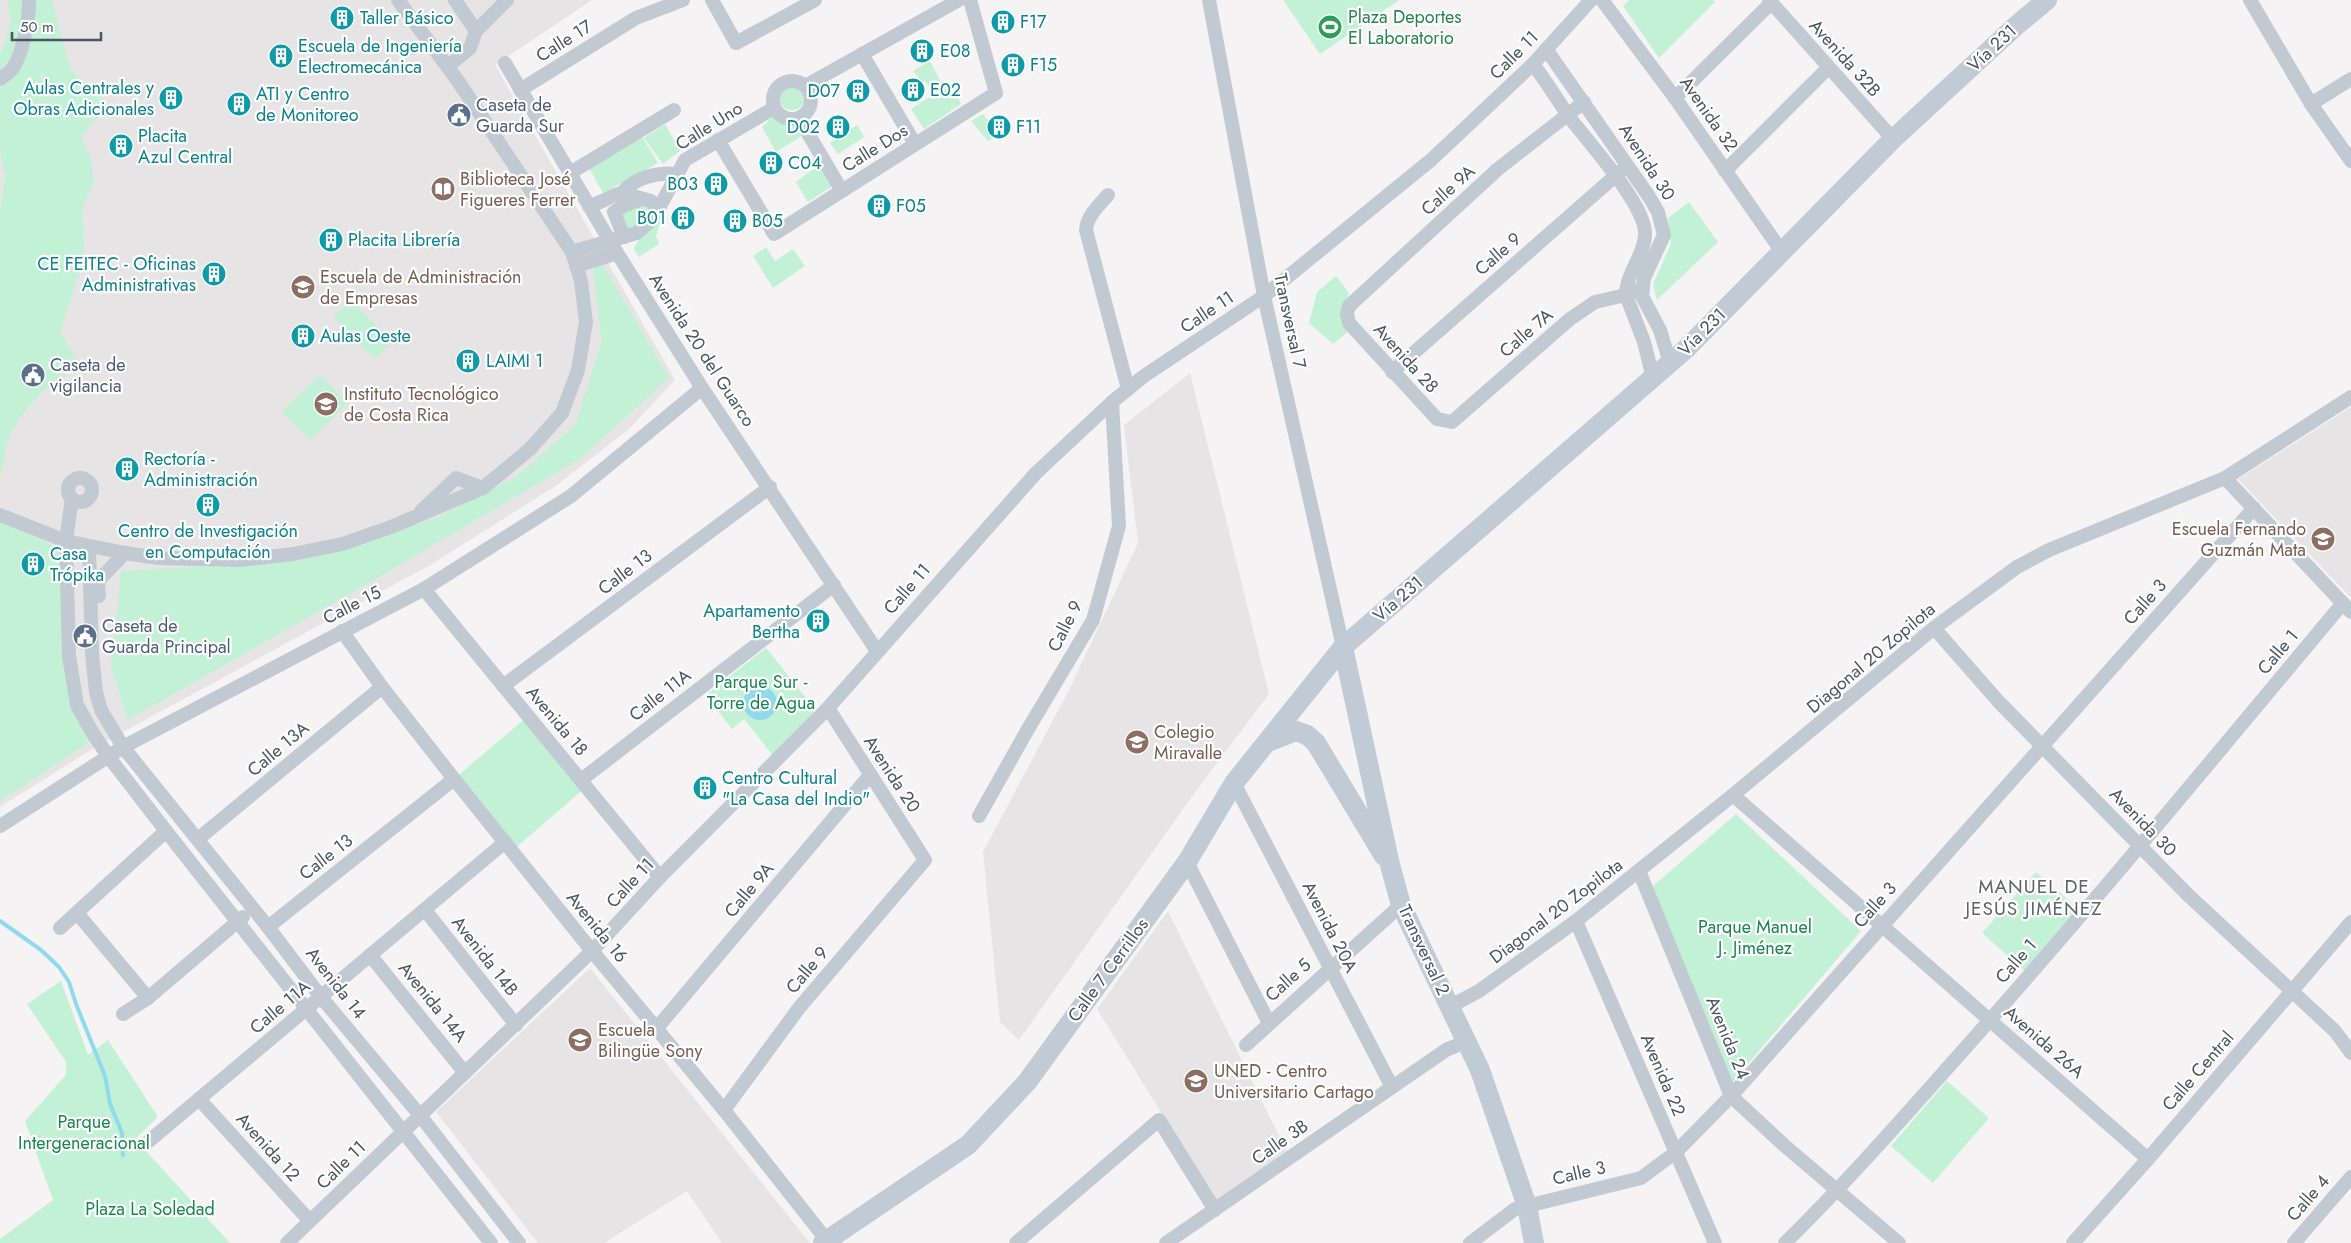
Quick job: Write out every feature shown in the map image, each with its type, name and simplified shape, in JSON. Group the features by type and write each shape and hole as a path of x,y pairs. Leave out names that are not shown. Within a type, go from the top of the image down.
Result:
{"main road":[{"name":"Vía 231","path":"1343,647 1670,363 1894,140 2018,24 2047,0"},
{"name":"Calle 7 Cerrillos","path":"826,1242 968,1145 1027,1082 1187,862 1234,784 1343,647"},
{"name":"Transversal 2","path":"1343,647 1390,865 1401,905 1480,1070 1527,1206 1534,1243"},
{"path":"1266,743 1296,731 1307,735 1316,743 1390,865"}],"street":[{"path":"0,79 13,68 27,30 30,12 29,0"},
{"path":"0,515 66,541 159,558 242,560 293,554 342,544 377,533 483,488 530,450 562,413 578,370 586,322 581,281 574,259 448,66 398,0"},
{"path":"455,0 476,31"},
{"path":"448,66 470,48 476,31 507,0"},
{"name":"Calle 17","path":"520,90 636,18 683,0"},
{"path":"712,0 736,44 815,0"},
{"path":"805,86 959,0"},
{"name":"Calle Dos","path":"718,140 774,234 996,93 970,0"},
{"name":"Transversal 7","path":"1209,0 1264,296 1343,647"},
{"name":"Calle 11","path":"287,1243 419,1114 516,1025 592,951 660,877 828,708 1036,474 1128,389 1264,296 1432,160 1533,64 1591,0"},
{"name":"Avenida 32","path":"1602,0 1675,98 1782,252"},
{"path":"2250,0 2310,104 2351,161"},
{"path":"1675,98 1770,2"},
{"name":"Avenida 32B","path":"1770,2 1894,140"},
{"name":"Avenida 30","path":"1546,49 1628,164 1658,212 1664,234 1644,278 1643,288"},
{"path":"862,54 915,144"},
{"name":"Avenida 20 del Guarco","path":"504,64 613,247 702,388 770,487 877,651"},
{"name":"Avenida 30","path":"1533,64 1568,115 1616,175 1640,216 1645,234 1643,246 1626,287 1626,295"},
{"path":"1725,171 1828,68"},
{"path":"2310,104 2351,79"},
{"path":"788,80 794,80 805,86 810,92 810,107 806,114 799,118 787,118 774,108 772,96 778,86 788,80"},
{"name":"Calle 9A","path":"1347,314 1349,306 1498,169 1584,102"},
{"name":"Calle Uno","path":"574,259 613,247 624,237 637,233 658,210 685,160 774,108"},
{"path":"570,174 674,110"},
{"path":"799,118 842,191"},
{"name":"Calle 9","path":"1392,372 1628,164"},
{"path":"622,193 628,186 643,179 662,173 676,174"},
{"path":"589,206 622,193 651,201 658,210"},
{"path":"1108,194 1094,211 1086,230 1128,389"},
{"path":"624,237 614,212 623,206 642,199"},
{"path":"1643,288 1642,296 1660,330 1670,363"},
{"name":"Calle 7A","path":"1444,422 1452,422 1570,320 1595,302 1626,295 1643,288"},
{"path":"1626,295 1644,342 1653,378"},
{"name":"Avenida 28","path":"1347,314 1349,323 1392,372 1437,419 1444,422"},
{"name":"Calle 15","path":"0,826 123,747 424,589 571,496 702,388"},
{"name":"Diagonal 20 Zopilota","path":"1451,1006 1479,991 1576,921 1733,795 1934,628 2017,567 2041,554 2225,478 2351,397"},
{"name":"Calle 9","path":"979,816 1028,728 1093,620 1118,526 1112,402"},
{"path":"413,518 456,478 483,488"},
{"path":"2225,478 2347,608"},
{"name":"Calle 13","path":"504,686 770,487"},
{"path":"72,498 66,541 69,656 78,705 108,756 237,922 403,1130 487,1241 505,1223"},
{"name":"Calle 3","path":"1470,1243 1510,1212 1527,1206 1641,1178 1676,1152 1731,1096 2254,508"},
{"path":"89,546 92,654 96,692 101,710 116,735"},
{"path":"116,735 104,690 98,581 125,553"},
{"name":"Calle 11A","path":"581,780 834,585"},
{"name":"Avenida 18","path":"424,589 660,877"},
{"name":"Calle 1","path":"1785,1243 1838,1190 1990,1020 2347,608"},
{"name":"Avenida 30","path":"1934,628 1994,697 2140,846 2231,935 2293,990 2335,1031 2351,1053"},
{"name":"Avenida 16","path":"342,631 382,687 454,779 592,951 724,1110 826,1242"},
{"name":"Calle 13A","path":"198,839 382,687"},
{"name":"Avenida 20","path":"828,708 925,860"},
{"name":"Avenida 14","path":"116,735 123,747 268,927 321,997 419,1114 519,1243"},
{"name":"Calle 9A","path":"656,1029 870,775"},
{"name":"Calle 13","path":"268,927 454,779"},
{"name":"Avenida 20A","path":"1234,784 1392,1087"},
{"name":"Avenida 26A","path":"1733,795 2148,1159"},
{"path":"60,928 166,831"},
{"name":"Calle 11A","path":"149,1142 505,842"},
{"name":"Calle 9","path":"724,1110 799,1008 925,860"},
{"path":"1187,862 1269,1023"},
{"name":"Avenida 24","path":"1639,871 1731,1096 1785,1146 1899,1243"},
{"name":"Calle 5","path":"1246,1045 1330,967 1401,905"},
{"path":"124,1014 148,998 252,908"},
{"name":"Avenida 14B","path":"424,910 516,1025"},
{"path":"77,913 148,998"},
{"name":"Avenida 22","path":"1576,921 1714,1243"},
{"name":"Calle Central","path":"2073,1243 2148,1159 2351,922"},
{"name":"Avenida 14A","path":"370,955 465,1073"},
{"name":"Avenida 30","path":"2335,1031 2351,1039"},
{"name":"Calle 3B","path":"1166,1243 1446,1050 1467,1042"},
{"name":"Avenida 12","path":"199,1100 309,1220"},
{"path":"1016,1243 1159,1120 1215,1210"},
{"name":"Calle 4","path":"2294,1243 2351,1177"}],"shaded area":[{"name":"Instituto Tecnológico de Costa Rica","path":"0,0 592,0 495,65 675,380 629,429 557,485 432,564 99,745 0,807"},
{"name":"Colegio Miravalle","path":"1190,373 1269,694 1196,791 1019,1040 1000,1022 983,852 1069,690 1138,543 1124,425"},
{"name":"Escuela Fernando Guzmán Mata","path":"2351,407 2351,598 2238,479"},
{"name":"UNED - Centro Universitario Cartago","path":"1168,911 1287,1152 1216,1201 1097,1009"},
{"name":"Escuela Bilingüe Sony","path":"590,968 810,1243 722,1243 687,1191 604,1243 538,1243 436,1112"}],"green space":[{"path":"7,0 52,0 70,69 108,106 81,135 90,157 94,183 82,208 84,248 81,268 60,332 77,360 38,396 22,416 7,442 0,476 0,214 5,176 0,151 0,53 3,49 11,21"},
{"name":"Plaza Deportes El Laboratorio","path":"1283,0 1399,0 1320,54"},
{"path":"1629,0 1713,0 1715,2 1659,58 1623,6"},
{"path":"930,61 944,88 952,84 961,104 924,129 911,109 934,94 925,81 922,82 913,71"},
{"path":"792,84 801,88 805,97 801,106 792,110 783,106 779,97 783,88"},
{"path":"777,112 795,122 803,135 776,152 762,127"},
{"path":"983,114 998,135 988,141 971,121"},
{"path":"665,124 680,151 663,164 644,138"},
{"path":"857,125 864,137 838,154 830,143"},
{"path":"641,135 658,163 603,193 589,168"},
{"path":"820,164 834,185 808,202 796,182"},
{"path":"1689,202 1718,242 1657,300 1653,284 1671,244 1668,218"},
{"path":"646,204 650,208 646,217 630,232 618,213"},
{"path":"661,220 656,236 659,244 639,257 634,250 635,246 657,221"},
{"path":"766,247 775,261 793,249 805,266 773,288 753,256"},
{"path":"596,253 669,378 580,459 365,585 128,720 111,667 121,571 296,561 436,518 516,477 575,425 602,341 593,267"},
{"path":"1336,276 1349,293 1344,313 1350,330 1333,344 1309,323 1317,292"},
{"path":"351,300 392,341 375,359 333,317"},
{"path":"320,375 348,403 310,440 282,412"},
{"path":"0,520 56,547 87,744 0,801"},
{"name":"Parque Sur - Torre de Agua","path":"766,648 816,710 772,759 771,753 744,719 732,729 706,695"},
{"path":"528,716 586,787 512,851 454,779"},
{"name":"Parque Manuel J. Jiménez","path":"1736,814 1861,931 1730,1085 1652,887"},
{"path":"2036,872 2080,910 2026,972 1982,933"},
{"name":"Parque Intergeneracional","path":"61,981 88,1055 108,1040 158,1117 135,1139 230,1243 0,1243 0,1239 53,1200 25,1121 66,1075 66,1062 27,1004"},
{"path":"1947,1081 1989,1118 1933,1183 1891,1146"}],"water":[{"path":"760,686 772,691 777,703 772,715 760,720 748,715 743,703 748,691"}],"waterway":[{"path":"0,921 41,950 59,967 69,982 105,1076 110,1104 122,1133 123,1155"}],"place":[{"name":"Taller Básico","path":"342,18"},
{"name":"F17","path":"1003,22"},
{"name":"Plaza Deportes El Laboratorio","path":"1330,27"},
{"name":"E08","path":"922,51"},
{"name":"Escuela de Ingeniería Electromecánica","path":"281,56"},
{"name":"F15","path":"1013,65"},
{"name":"E02","path":"913,90"},
{"name":"D07","path":"858,91"},
{"name":"Aulas Centrales y Obras Adicionales","path":"171,98"},
{"name":"ATI y Centro de Monitoreo","path":"239,104"},
{"name":"Caseta de Guarda Sur","path":"459,115"},
{"name":"D02","path":"838,127"},
{"name":"F11","path":"999,127"},
{"name":"Placita Azul Central","path":"121,146"},
{"name":"C04","path":"771,163"},
{"name":"B03","path":"716,184"},
{"name":"Biblioteca José Figueres Ferrer","path":"443,189"},
{"name":"F05","path":"879,206"},
{"name":"B01","path":"683,218"},
{"name":"B05","path":"735,221"},
{"name":"Placita Librería","path":"331,240"},
{"name":"CE FEITEC - Oficinas Administrativas","path":"214,274"},
{"name":"Escuela de Administración de Empresas","path":"303,287"},
{"name":"Aulas Oeste","path":"303,336"},
{"name":"LAIMI 1","path":"468,361"},
{"name":"Caseta de vigilancia","path":"33,375"},
{"name":"Instituto Tecnológico de Costa Rica","path":"326,404"},
{"name":"Rectoría - Administración","path":"127,469"},
{"name":"Centro de Investigación en Computación","path":"208,505"},
{"name":"Escuela Fernando Guzmán Mata","path":"2323,539"},
{"name":"Casa Trópika","path":"33,564"},
{"name":"Apartamento Bertha","path":"818,621"},
{"name":"Caseta de Guarda Principal","path":"85,636"},
{"name":"Colegio Miravalle","path":"1137,742"},
{"name":"Centro Cultural \"La Casa del Indio\"","path":"705,788"},
{"name":"Escuela Bilingüe Sony","path":"580,1040"},
{"name":"UNED - Centro Universitario Cartago","path":"1196,1081"}],"district":[{"name":"MANUEL DE JESÚS JIMÉNEZ","path":"2034,897"}],"park label":[{"name":"Plaza La Soledad","path":"150,1209"}]}
